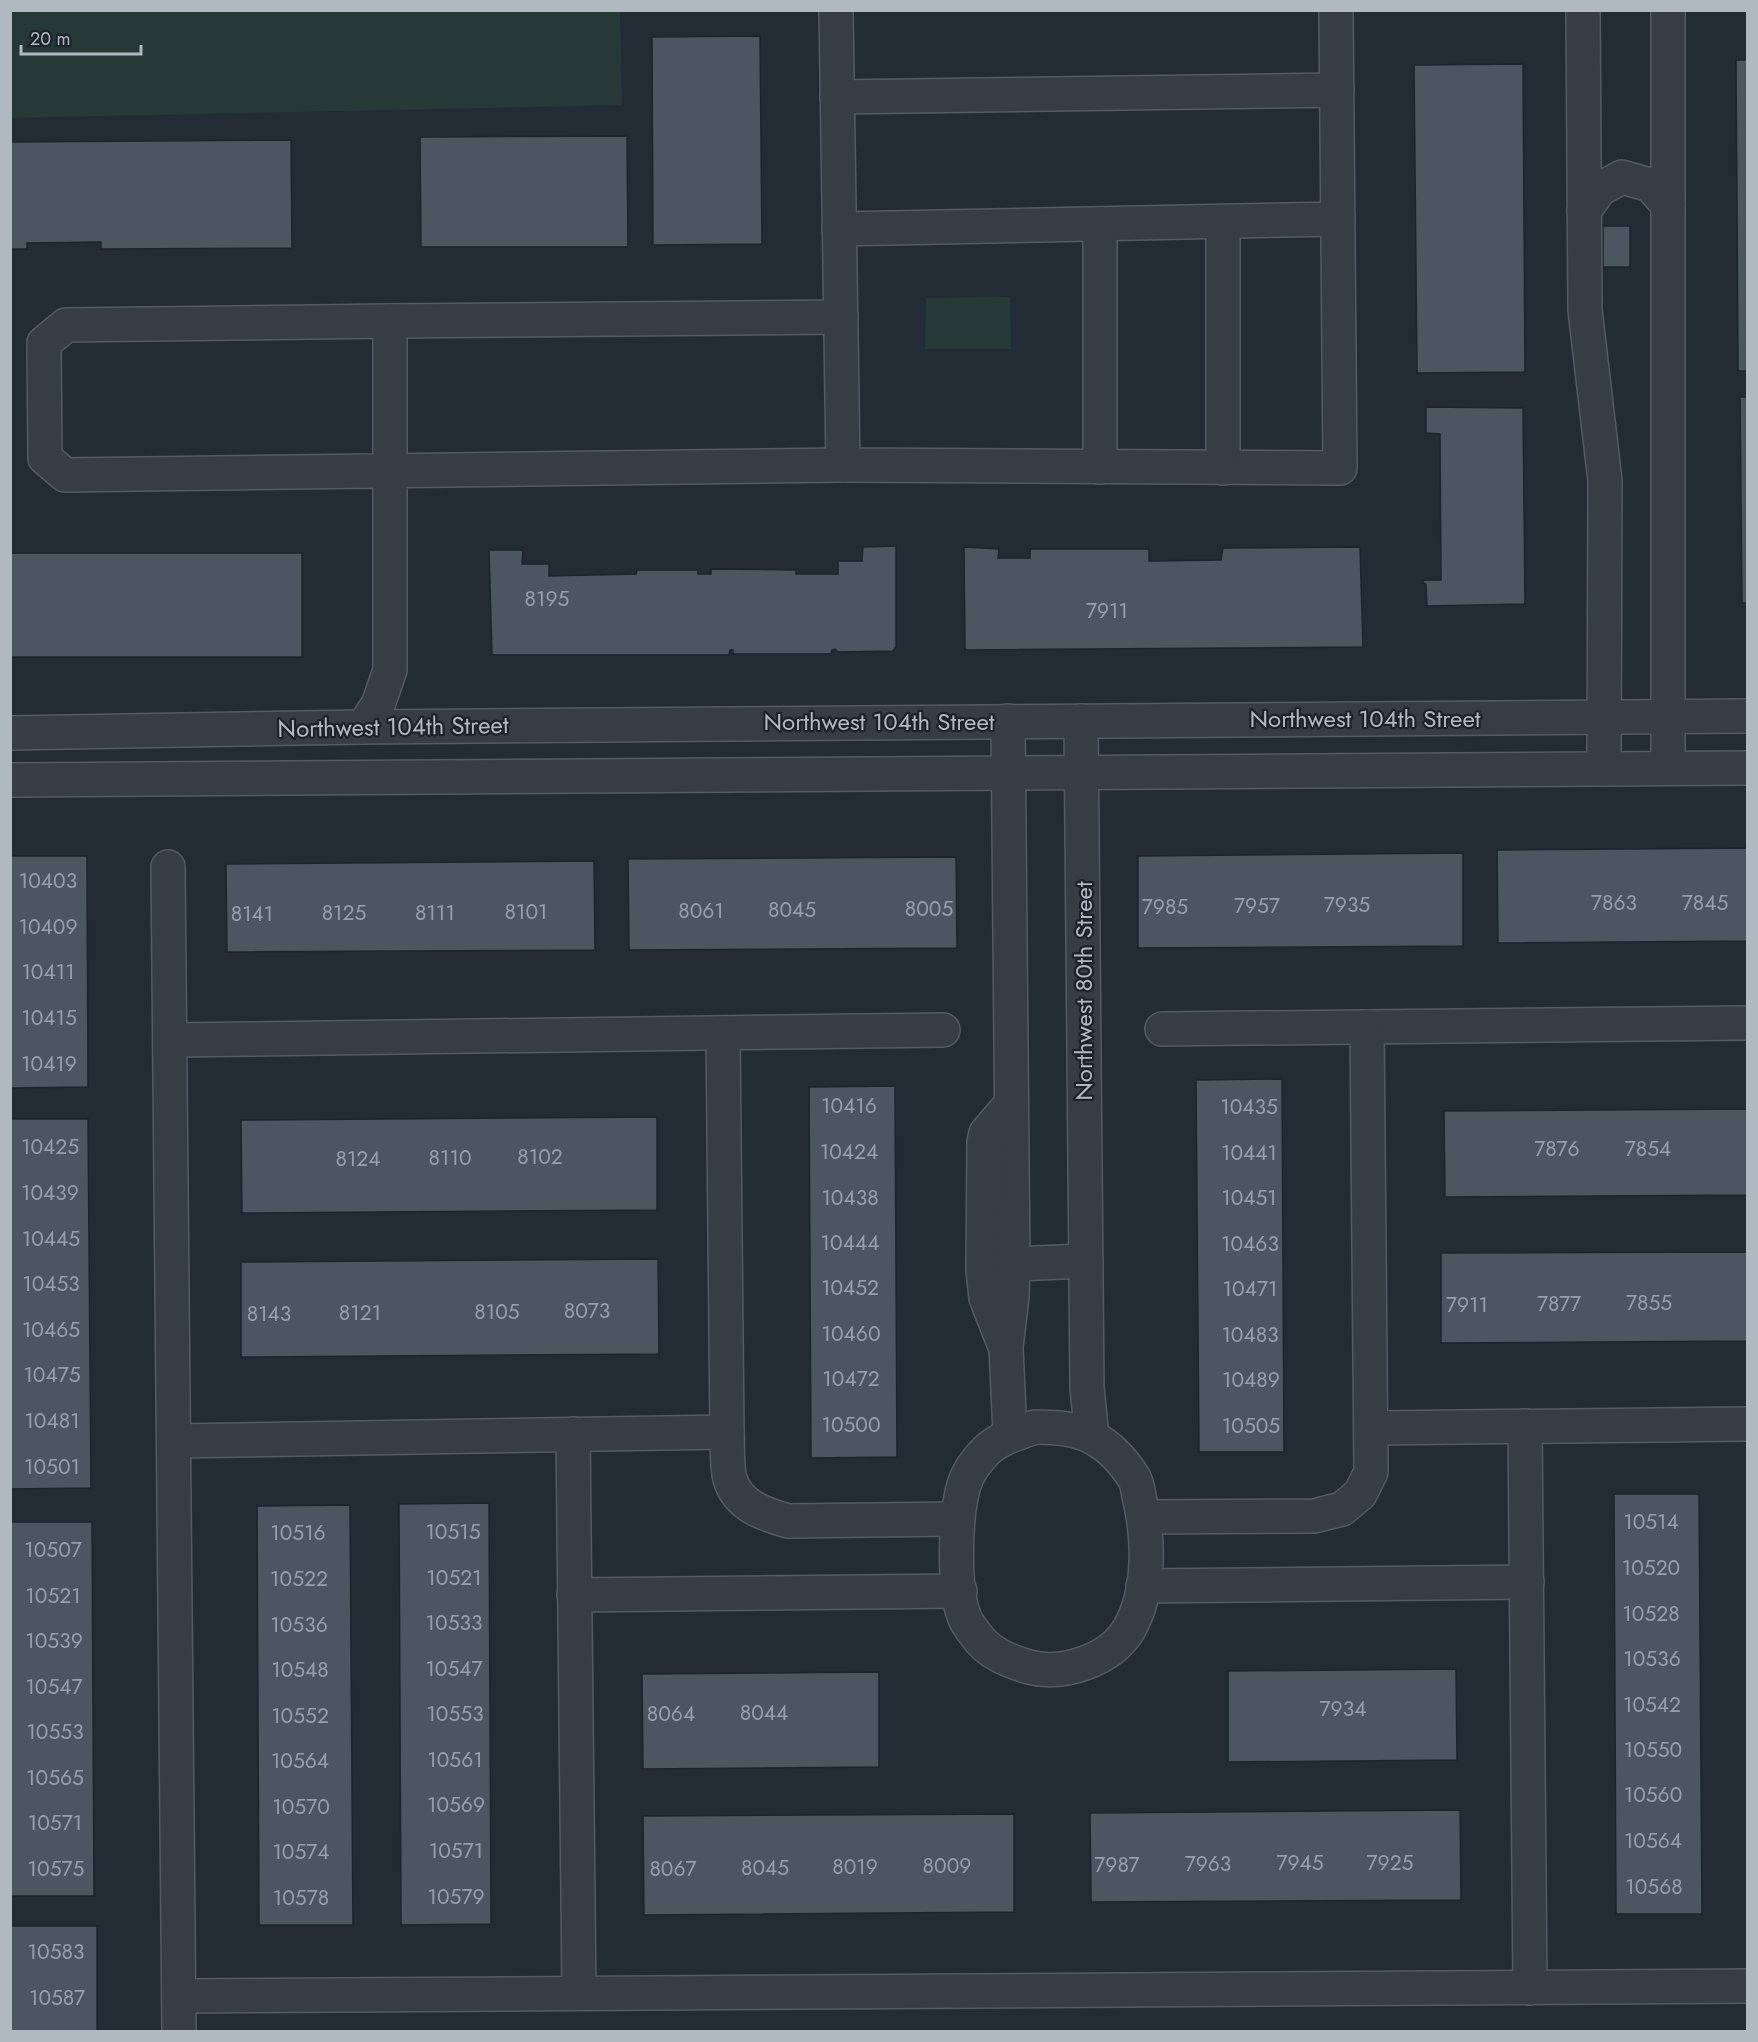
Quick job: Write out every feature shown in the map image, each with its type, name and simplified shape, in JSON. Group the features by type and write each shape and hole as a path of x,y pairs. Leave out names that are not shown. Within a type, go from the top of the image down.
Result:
{"street":[{"path":"836,10 843,465"},
{"path":"841,317 66,325 44,344 45,458 65,476 843,465 1340,468 1336,10"},
{"path":"1583,10 1585,310 1605,481 1604,769"},
{"path":"1668,10 1668,768"},
{"path":"837,97 1336,90"},
{"path":"1584,211 1600,189 1622,177 1650,185 1668,206"},
{"path":"839,229 1338,219"},
{"path":"1223,222 1224,468"},
{"path":"1100,224 1100,466"},
{"path":"363,727 378,705 390,670 390,321"},
{"name":"Northwest 104th Street","path":"10,733 363,727 1748,716"},
{"name":"Northwest 80th Street","path":"1081,720 1087,1388 1092,1437"},
{"path":"1008,721 1013,1264 1006,1347 1010,1436"},
{"name":"Northwest 104th Street","path":"10,780 1748,768"},
{"path":"168,867 179,2031"},
{"path":"1162,1029 1748,1023"},
{"path":"1144,1517 1314,1516 1342,1509 1360,1494 1371,1472 1367,1027"},
{"path":"170,1040 943,1030"},
{"path":"723,1033 727,1432 730,1479 743,1500 762,1514 788,1521 957,1520"},
{"path":"1006,1347 986,1298 983,1270 984,1142 986,1133 1011,1104"},
{"path":"1013,1264 1086,1262"},
{"path":"1372,1428 1748,1424"},
{"path":"1526,1426 1530,1988"},
{"path":"1035,1427 1063,1427 1092,1437 1118,1456 1135,1480 1144,1517 1146,1565 1140,1605 1128,1631 1111,1648 1089,1662 1064,1669 1039,1669 1012,1662 994,1652 977,1637 964,1616 957,1555 957,1520 964,1484 973,1467 988,1449 1010,1436 1035,1427"},
{"path":"174,1441 727,1432"},
{"path":"573,1434 579,1993"},
{"path":"1143,1586 1527,1582"},
{"path":"574,1595 960,1591"},
{"path":"179,1996 1748,1986"}],"shaded area":[{"path":"10,11 620,11 622,105 11,118"},
{"path":"1010,297 1011,349 925,349 926,298"}],"building":[{"path":"760,36 762,244 653,245 652,37"},
{"path":"1736,60 1748,60 1748,371 1738,371"},
{"path":"1523,64 1525,372 1417,373 1414,65"},
{"path":"627,136 628,247 421,247 420,137"},
{"path":"291,140 292,248 101,249 101,242 27,243 27,249 10,249 10,142"},
{"path":"1603,226 1630,226 1630,267 1603,267"},
{"path":"1740,397 1748,397 1748,603 1742,603"},
{"path":"1426,407 1523,408 1525,604 1427,606 1426,584 1423,580 1441,580 1440,434 1426,433"},
{"path":"896,546 896,647 893,651 838,652 835,649 831,654 733,654 733,650 730,650 729,655 492,655 489,550 523,550 522,564 549,564 549,576 636,574 637,570 698,570 698,574 711,574 711,569 796,570 796,574 838,574 838,561 862,561 863,547"},
{"path":"964,547 999,549 998,558 1030,558 1030,549 1149,549 1149,561 1221,560 1223,548 1360,547 1363,647 965,650"},
{"path":"10,553 302,553 302,657 10,657"},
{"path":"1748,848 1748,941 1498,943 1497,850"},
{"path":"1463,853 1463,946 1138,948 1138,856"},
{"path":"10,856 87,856 88,1087 10,1088"},
{"path":"956,857 957,948 629,950 628,859"},
{"path":"594,861 595,950 227,952 226,864"},
{"path":"1282,1079 1284,1452 1199,1452 1196,1080"},
{"path":"895,1086 897,1457 811,1458 809,1087"},
{"path":"1748,1109 1748,1195 1445,1197 1444,1111"},
{"path":"657,1117 657,1210 242,1213 241,1120"},
{"path":"10,1119 88,1119 91,1488 10,1489"},
{"path":"1748,1252 1748,1341 1441,1343 1441,1253"},
{"path":"658,1259 659,1354 241,1357 241,1262"},
{"path":"1614,1494 1699,1494 1702,1914 1616,1914"},
{"path":"489,1503 491,1924 401,1925 399,1504"},
{"path":"350,1505 353,1925 259,1925 257,1506"},
{"path":"10,1522 92,1522 94,1896 10,1896"},
{"path":"1456,1669 1457,1760 1228,1762 1228,1671"},
{"path":"879,1672 879,1767 643,1769 642,1674"},
{"path":"1460,1810 1461,1900 1091,1902 1090,1813"},
{"path":"1014,1814 1014,1912 644,1915 643,1816"},
{"path":"10,1926 97,1926 97,2032 10,2032"}]}
